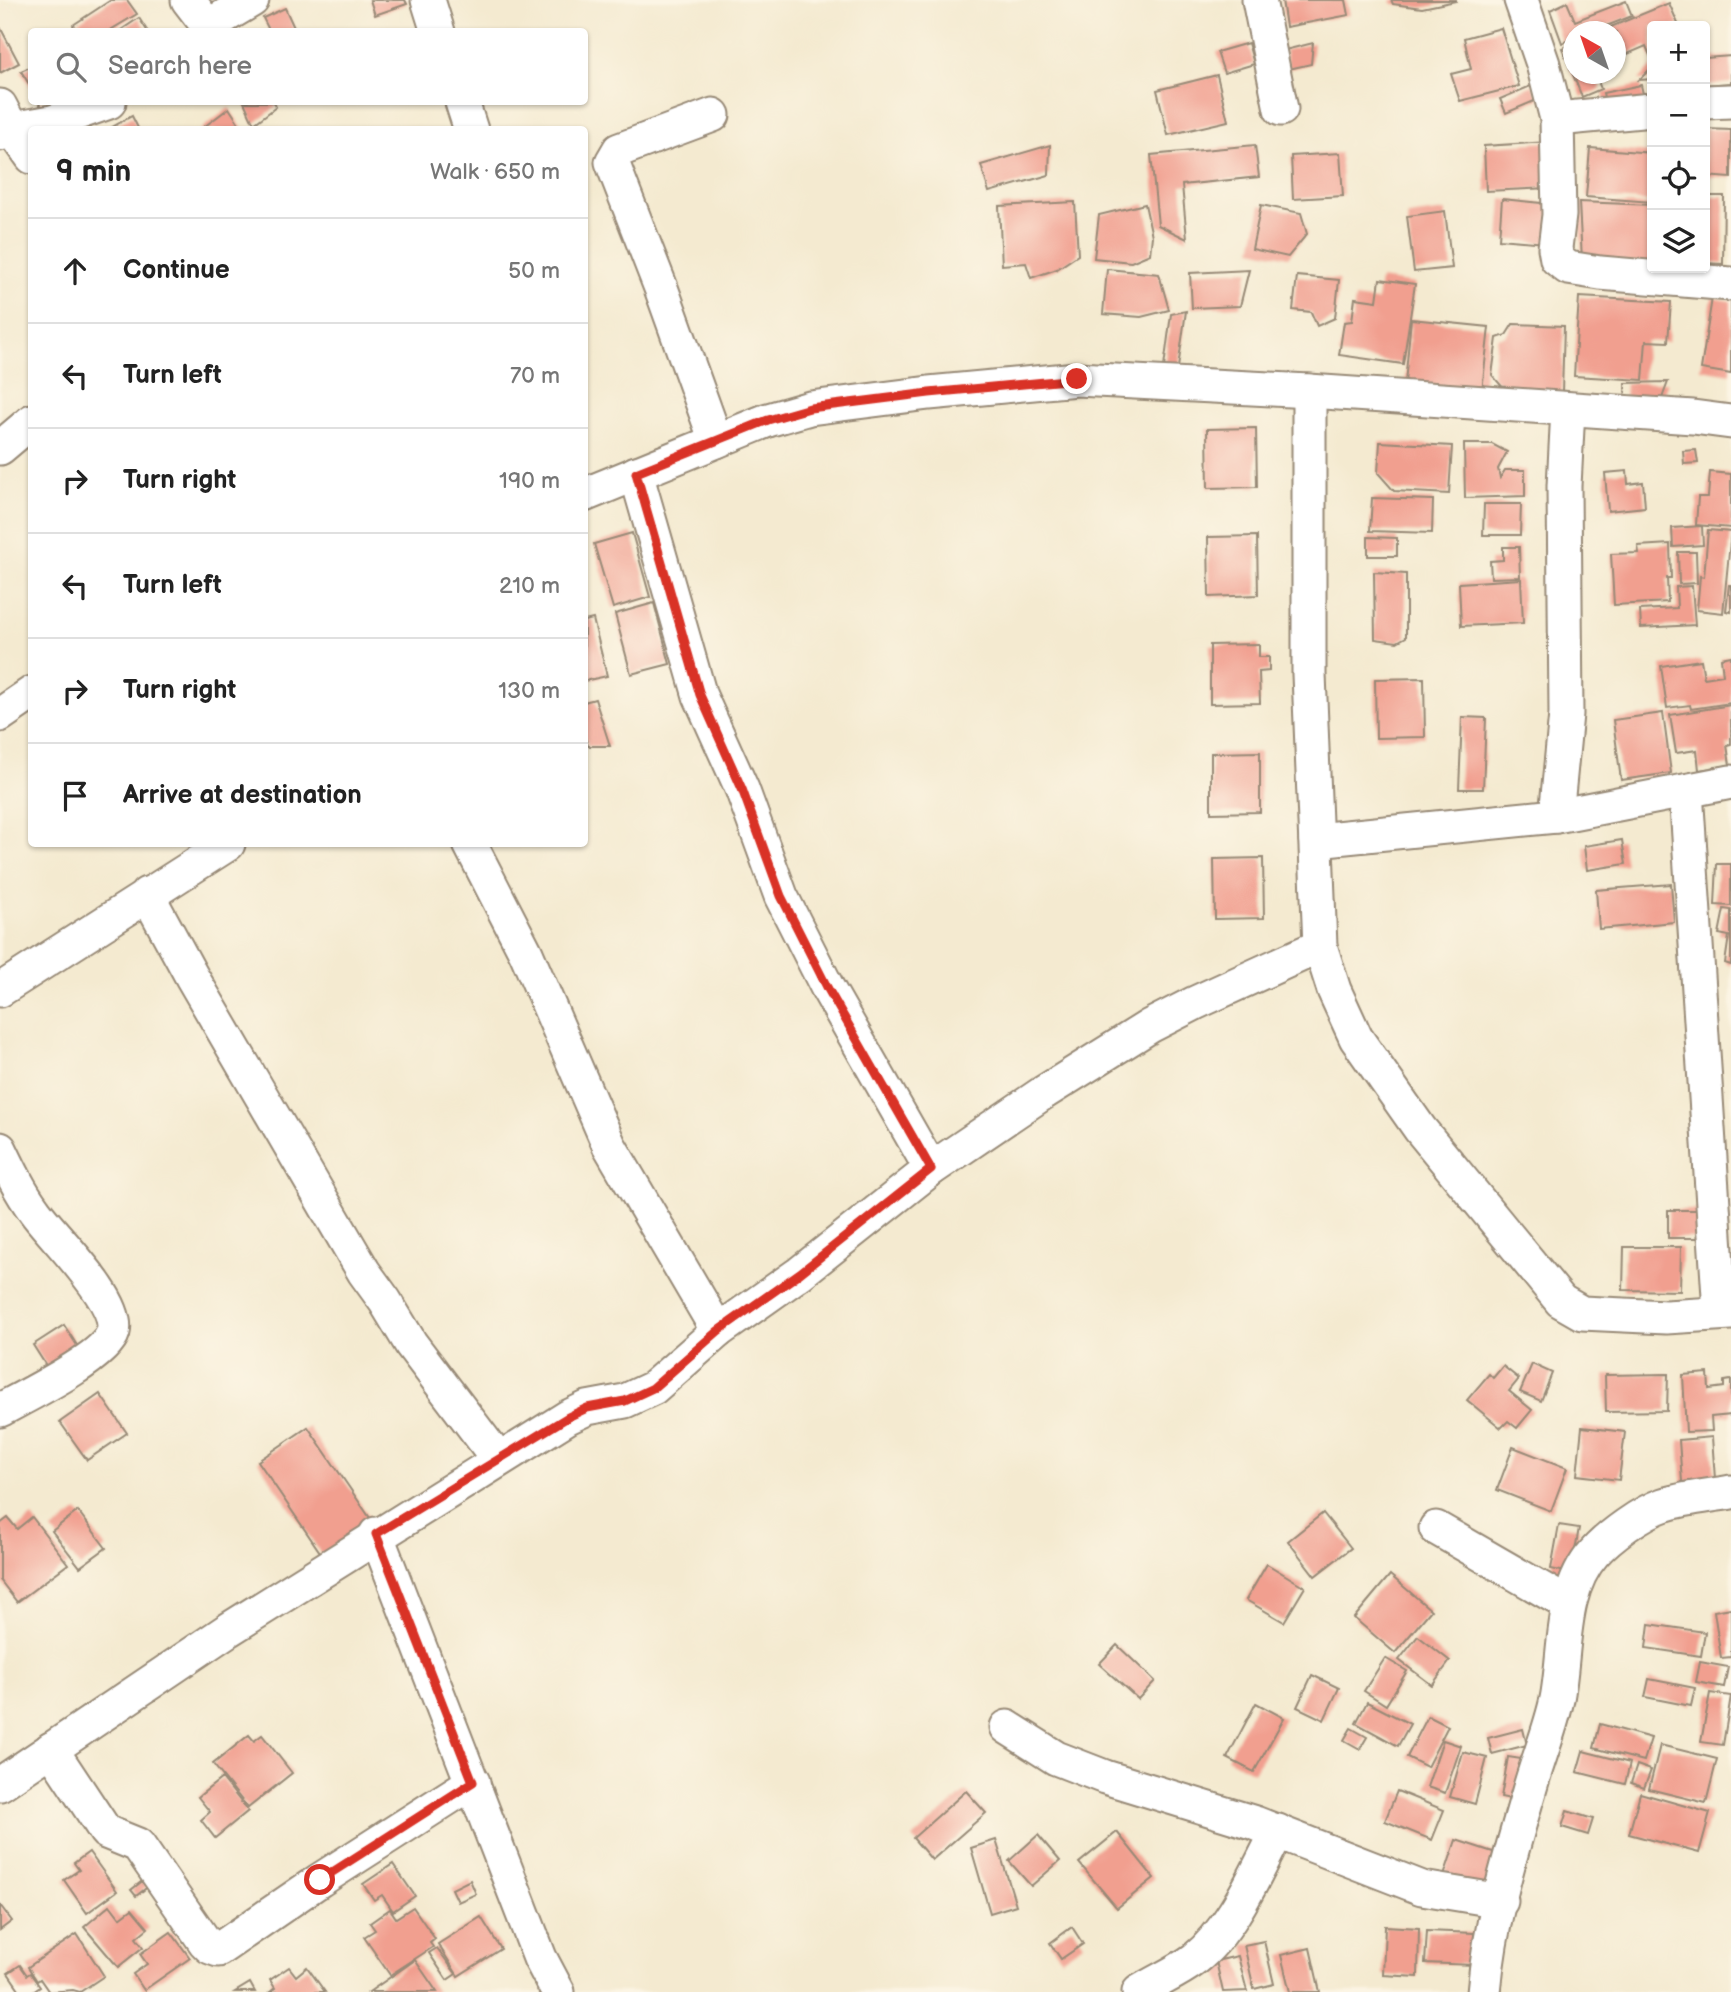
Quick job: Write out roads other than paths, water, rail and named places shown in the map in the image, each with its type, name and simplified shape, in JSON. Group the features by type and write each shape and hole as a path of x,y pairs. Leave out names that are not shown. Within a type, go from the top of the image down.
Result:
{"street":[{"path":"188,0 203,28"},
{"path":"206,28 252,0"},
{"path":"428,0 437,28"},
{"path":"1259,0 1281,109"},
{"path":"1521,0 1544,64 1557,118 1557,259 1568,268 1731,284"},
{"path":"1710,102 1731,101"},
{"path":"4,123 52,122 100,105"},
{"path":"463,105 470,126"},
{"path":"1557,118 1647,110"},
{"path":"713,116 619,150 612,162 662,288 716,441"},
{"path":"4,123 28,153"},
{"path":"588,493 768,420 810,408 1077,379 1309,391 1693,417 1731,422"},
{"path":"1309,391 1309,674 1320,946 1334,990 1356,1038 1420,1129 1560,1301 1582,1313 1666,1317 1725,1313 1686,791"},
{"path":"1556,816 1566,714 1564,486 1568,409"},
{"path":"0,448 28,424"},
{"path":"636,473 700,695 742,789 781,896 828,989 931,1169"},
{"path":"0,715 28,696"},
{"path":"1316,839 1556,816 1731,782"},
{"path":"0,990 223,847"},
{"path":"472,847 526,953 609,1145 718,1331"},
{"path":"147,894 364,1272 411,1344 498,1459"},
{"path":"0,1784 228,1630 498,1459 587,1408 625,1401 653,1388 718,1331 800,1273 931,1169 1043,1093 1150,1026 1320,946"},
{"path":"0,1149 34,1210 100,1291 112,1313 113,1332 93,1356 0,1410"},
{"path":"1485,1992 1487,1959 1513,1844 1556,1701 1566,1640 1568,1604 1578,1578 1594,1553 1631,1522 1662,1506 1731,1492"},
{"path":"1436,1528 1568,1604"},
{"path":"376,1534 540,1958 558,1992"},
{"path":"1007,1727 1056,1758 1105,1777 1278,1831 1422,1888 1501,1900"},
{"path":"51,1749 106,1832 138,1845 205,1942 218,1950 320,1880 473,1782"},
{"path":"1139,1992 1196,1958 1215,1940 1243,1898 1278,1831"}]}
